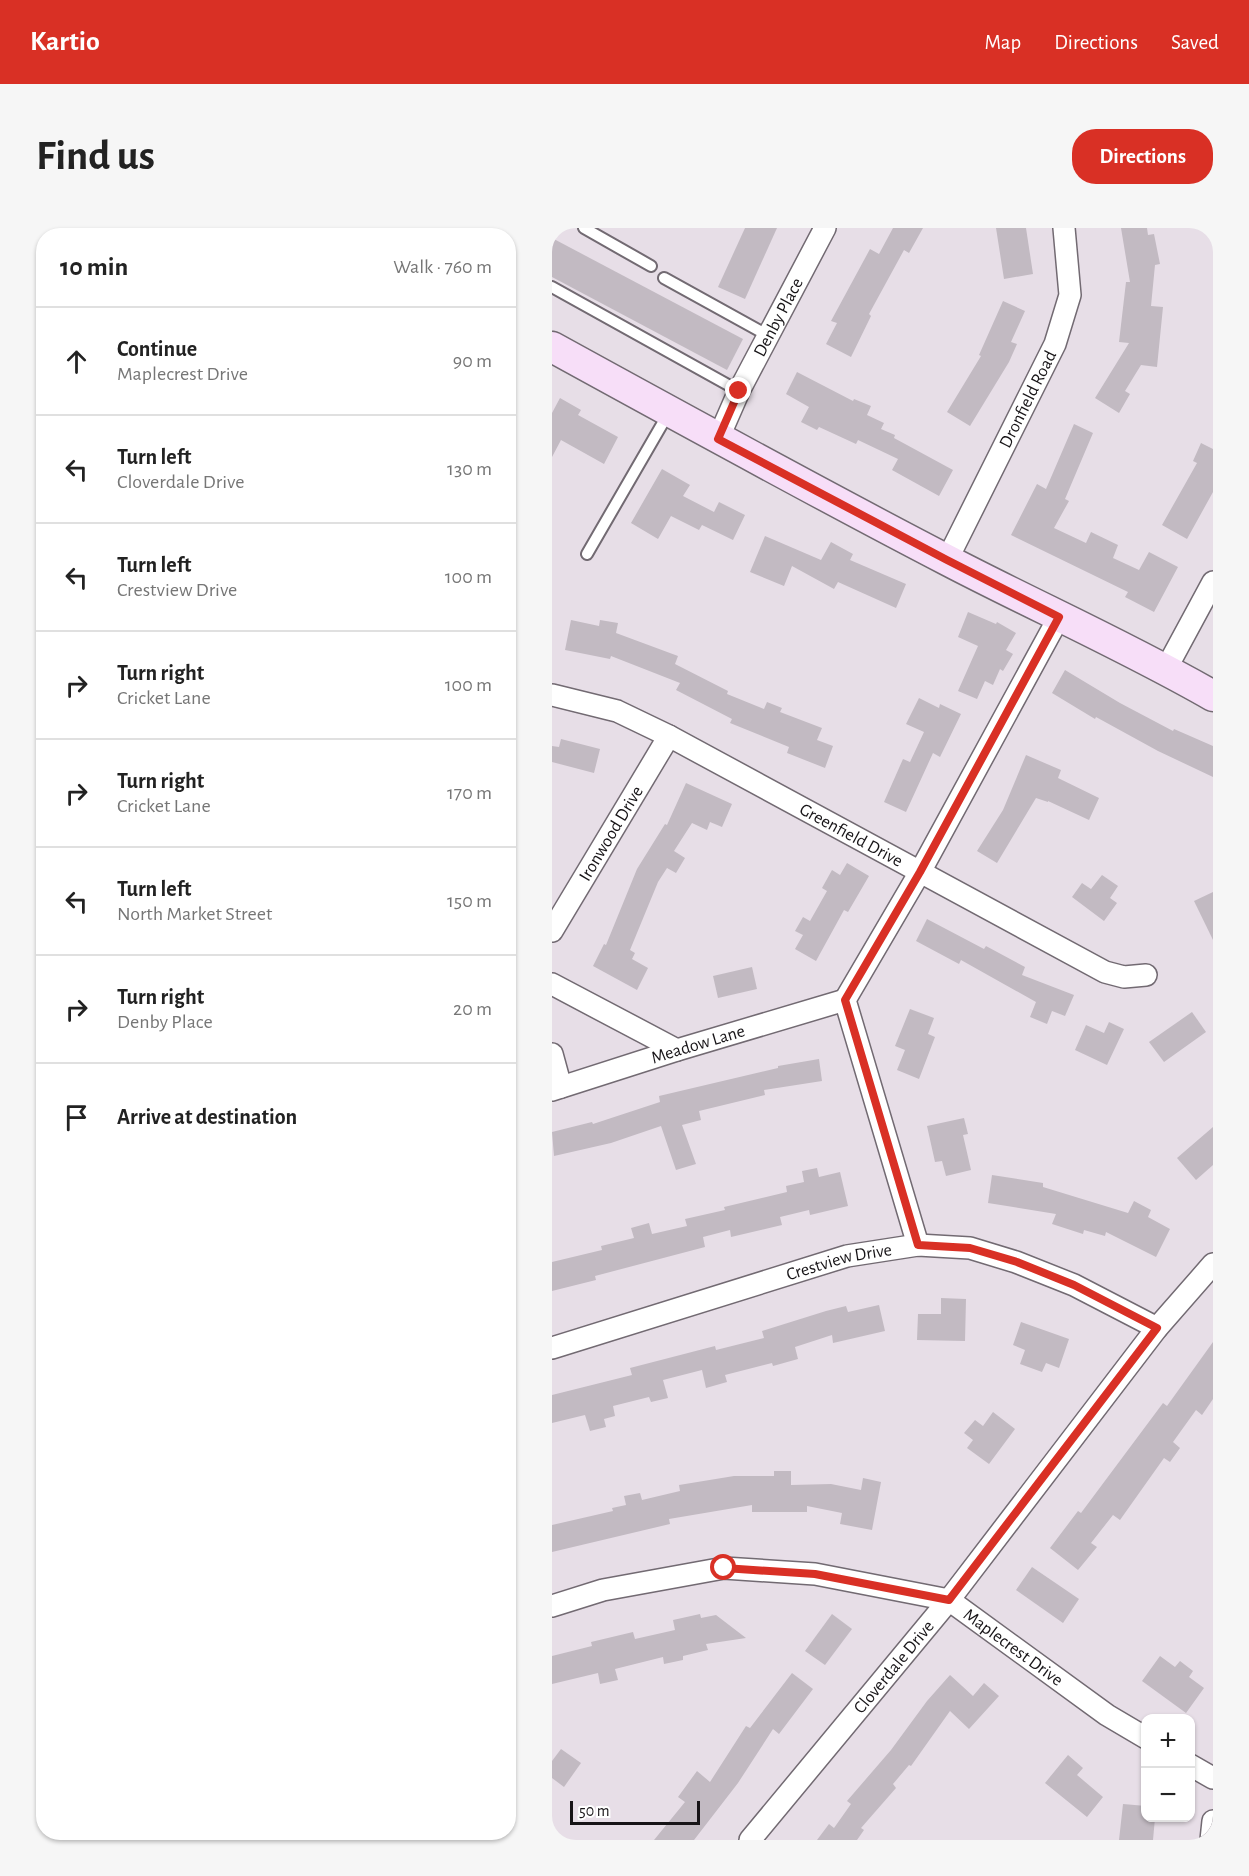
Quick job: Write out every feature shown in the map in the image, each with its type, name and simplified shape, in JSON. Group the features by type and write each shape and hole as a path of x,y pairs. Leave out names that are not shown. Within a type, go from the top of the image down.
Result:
{"street":[{"name":"Denby Place","path":"718,439 739,391 825,228"},
{"name":"Dronfield Road","path":"947,560 1055,344 1070,295 1064,228"},
{"path":"552,346 718,439 947,560 1166,669 1213,696"},
{"path":"1166,669 1213,582"},
{"path":"918,1245 845,1000 920,872 1059,617"},
{"name":"Greenfield Drive","path":"552,694 617,711 669,736 1105,972 1124,977 1146,975"},
{"name":"Ironwood Drive","path":"552,931 669,736"},
{"path":"552,984 677,1050"},
{"name":"Meadow Lane","path":"557,1089 677,1050 845,1000"},
{"path":"552,1054 557,1089"},
{"name":"Crestview Drive","path":"552,1348 847,1256 918,1245 970,1248 1017,1262 1074,1285 1157,1328"},
{"name":"Cloverdale Drive","path":"750,1840 949,1600 1157,1328 1213,1264"},
{"name":"Maplecrest Drive","path":"552,1606 603,1590 724,1568 815,1574 949,1600 1107,1715 1141,1735"},
{"path":"1195,1767 1213,1778"},
{"path":"1211,1840 1213,1821"}],"lane":[{"path":"585,228 651,266"},
{"path":"664,278 769,336"},
{"path":"552,287 739,391"},
{"path":"587,554 670,411"}],"building":[{"path":"745,228 777,228 745,299 718,287"},
{"path":"893,228 923,228 909,253 904,250 869,314 871,316 851,357 826,344 837,323 831,321 870,249 879,254"},
{"path":"996,228 1026,228 1033,274 1004,279"},
{"path":"1121,228 1147,228 1148,235 1154,234 1160,264 1155,265 1151,306 1163,307 1157,367 1141,365 1125,391 1130,394 1119,413 1095,398 1129,343 1119,342 1126,282 1130,282"},
{"path":"552,238 743,339 727,370 552,277"},
{"path":"1003,301 1025,311 1011,342 1017,344 1009,362 970,426 947,412 981,356 979,355"},
{"path":"797,372 853,401 854,399 871,406 867,415 884,423 881,429 953,470 939,496 892,470 898,459 858,440 856,444 819,427 817,430 801,422 809,407 786,394"},
{"path":"560,398 581,410 578,415 618,437 604,464 561,440 552,457 552,413"},
{"path":"1074,424 1093,433 1065,499 1069,501 1054,528 1086,543 1091,532 1118,545 1113,558 1139,570 1149,552 1178,567 1154,612 1125,597 1128,592 1011,535 1037,484 1046,489"},
{"path":"1201,443 1213,449 1213,492 1187,539 1162,525 1197,463 1193,461"},
{"path":"662,469 690,485 683,496 714,512 719,502 745,515 733,540 702,525 699,530 671,516 658,539 631,523"},
{"path":"765,536 821,560 831,542 853,554 850,560 906,584 896,608 838,582 834,589 792,566 784,586 750,572"},
{"path":"968,612 996,624 997,622 1016,633 1006,650 1013,654 1003,671 1000,669 993,685 985,681 977,699 958,691 978,646 958,637"},
{"path":"571,620 599,626 600,620 618,623 616,633 678,656 675,664 728,691 727,694 764,709 767,702 782,708 780,712 822,728 817,740 833,746 825,768 787,753 789,747 730,723 732,719 676,690 680,683 611,656 610,659 565,650"},
{"path":"1065,670 1173,731 1174,729 1213,746 1213,777 1158,751 1096,717 1095,719 1052,693"},
{"path":"919,698 939,708 940,704 961,714 940,757 933,753 906,812 884,802 903,759 910,762 924,732 906,724"},
{"path":"561,739 600,749 594,773 552,762 552,746 559,747"},
{"path":"1026,755 1061,770 1058,778 1099,798 1089,820 1048,801 1036,798 997,863 977,851 1003,810"},
{"path":"686,783 732,804 722,827 710,822 707,830 692,823 674,851 685,858 676,873 667,868 658,882 630,950 635,953 632,959 648,968 637,990 593,966 604,944 606,945 637,869 665,824 667,825"},
{"path":"847,863 869,876 848,912 844,910 816,961 795,949 803,935 795,931 803,917 810,921 827,891 822,888 832,870 840,875"},
{"path":"1102,875 1118,886 1110,898 1117,903 1104,921 1072,897 1082,883 1091,889"},
{"path":"1213,892 1213,940 1194,901"},
{"path":"927,919 984,949 986,946 1025,967 1022,975 1074,995 1065,1016 1052,1011 1047,1024 1030,1017 1036,1002 961,960 959,964 916,941"},
{"path":"752,967 757,989 718,998 713,976"},
{"path":"910,1009 934,1018 928,1034 935,1037 919,1079 897,1070 905,1050 895,1046"},
{"path":"1192,1012 1206,1032 1164,1062 1149,1042"},
{"path":"1109,1022 1124,1029 1107,1065 1075,1050 1086,1025 1104,1033"},
{"path":"819,1059 822,1081 764,1090 765,1095 699,1111 701,1120 682,1125 696,1164 676,1170 661,1126 611,1143 554,1156 552,1132 592,1122 593,1124 660,1102 659,1096 778,1068 778,1066"},
{"path":"964,1118 968,1134 963,1135 971,1170 946,1176 942,1161 935,1162 927,1126"},
{"path":"1213,1127 1213,1165 1196,1180 1177,1158"},
{"path":"817,1168 819,1177 840,1172 848,1206 810,1215 809,1210 780,1217 782,1225 731,1237 730,1230 703,1237 705,1247 595,1276 596,1280 552,1291 552,1262 602,1250 601,1246 634,1238 631,1228 649,1223 652,1234 687,1226 685,1219 787,1192 786,1186 804,1182 802,1171"},
{"path":"992,1175 1043,1183 1043,1187 1128,1213 1134,1201 1151,1210 1148,1217 1170,1229 1156,1257 1106,1232 1105,1236 1084,1230 1083,1234 1052,1224 1056,1214 988,1203"},
{"path":"941,1298 966,1299 965,1341 917,1340 918,1314 941,1314"},
{"path":"879,1305 885,1331 833,1343 832,1335 795,1347 798,1359 725,1375 727,1382 706,1388 702,1370 663,1380 668,1398 651,1402 649,1397 613,1406 615,1416 604,1419 606,1427 590,1431 585,1415 552,1423 552,1395 632,1375 630,1368 715,1346 716,1350 764,1338 762,1331 826,1311 846,1306 848,1312"},
{"path":"1021,1322 1069,1339 1059,1368 1046,1363 1042,1372 1020,1364 1025,1350 1013,1345"},
{"path":"1213,1342 1213,1399 1202,1415 1196,1410 1173,1442 1180,1448 1170,1462 1164,1458 1120,1520 1113,1515 1091,1543 1097,1547 1078,1570 1050,1548 1078,1511 1081,1513 1163,1403 1167,1406"},
{"path":"993,1412 1015,1429 989,1464 967,1448 973,1440 964,1433 975,1420 983,1426"},
{"path":"774,1471 791,1471 791,1485 831,1484 861,1490 863,1478 881,1482 872,1530 840,1524 842,1513 807,1506 807,1512 752,1512 752,1505 669,1519 670,1524 552,1552 552,1525 613,1511 612,1508 626,1505 624,1496 640,1493 642,1500 680,1491 679,1485 734,1476 774,1476"},
{"path":"1032,1567 1079,1599 1063,1623 1016,1590"},
{"path":"700,1614 701,1618 716,1615 746,1638 706,1644 708,1650 683,1656 683,1660 664,1664 663,1657 615,1669 618,1680 600,1684 598,1673 552,1684 552,1656 592,1646 591,1642 633,1632 635,1639 675,1630 673,1620"},
{"path":"832,1614 852,1629 825,1665 805,1651"},
{"path":"1160,1656 1175,1667 1180,1661 1193,1671 1189,1677 1204,1688 1186,1713 1142,1681"},
{"path":"792,1673 813,1689 779,1734 773,1729 738,1783 694,1840 654,1840 685,1802 678,1797 697,1771 710,1782 746,1726 750,1728"},
{"path":"950,1675 973,1696 984,1683 999,1696 969,1729 950,1711 911,1766 909,1765 893,1784 896,1788 861,1828 864,1830 857,1840 817,1840 829,1824 834,1828 851,1804 847,1801"},
{"path":"561,1749 581,1763 564,1787 552,1778 552,1761"},
{"path":"1068,1755 1083,1768 1077,1775 1103,1797 1087,1817 1045,1783"},
{"path":"1123,1804 1141,1806 1141,1822 1155,1822 1153,1840 1119,1840"}],"route":[{"path":"724,1568 815,1574 949,1600 1157,1328 1074,1285 1017,1262 970,1248 918,1245 845,1000 920,872 1059,617 718,439 739,391"}]}
